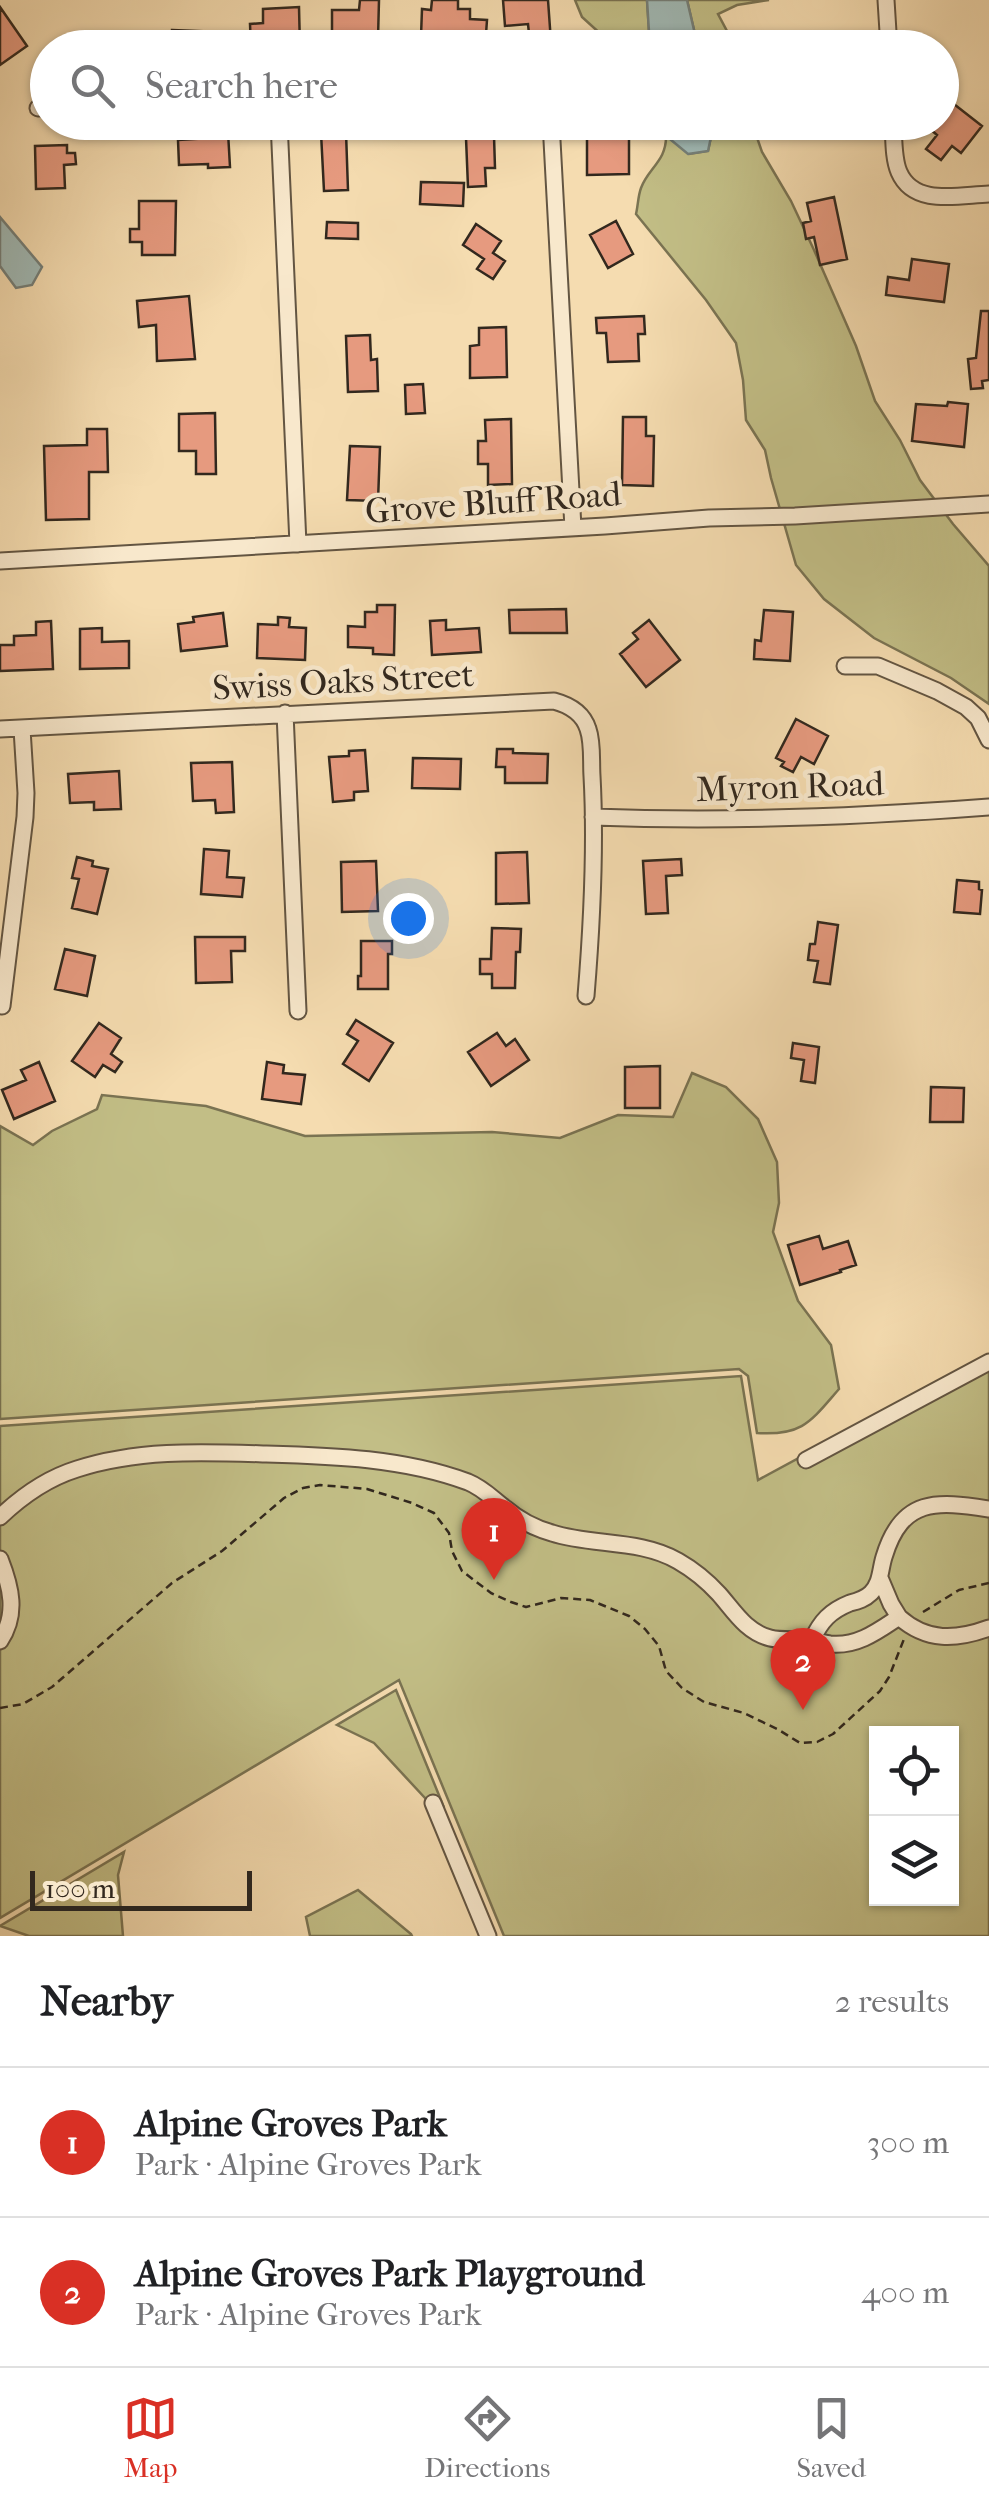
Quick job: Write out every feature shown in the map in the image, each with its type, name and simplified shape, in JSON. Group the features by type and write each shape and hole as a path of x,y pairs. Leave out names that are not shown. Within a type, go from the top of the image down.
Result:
{"street":[{"path":"886,0 888,30"},
{"path":"280,140 298,544"},
{"path":"552,140 573,528"},
{"path":"895,140 899,173 914,190 937,196 989,194"},
{"name":"Grove Bluff Road","path":"0,561 989,504"},
{"path":"845,666 878,666 937,691 978,718 989,740"},
{"name":"Swiss Oaks Street","path":"0,730 554,701 565,704 576,710 589,730 592,914 586,996"},
{"path":"285,714 298,1011"},
{"path":"2,1006 26,793 22,728"},
{"name":"Myron Road","path":"593,818 799,817 989,807"},
{"path":"806,1460 989,1362"},
{"path":"0,1517 24,1496 59,1476 94,1464 156,1453 346,1456 412,1466 480,1487 528,1524 556,1535 649,1550 676,1559 718,1592 734,1615 771,1638 853,1643 905,1622"},
{"path":"812,1640 826,1616 867,1597 875,1589 892,1532 909,1515 934,1504 989,1509"},
{"path":"0,1559 12,1607 7,1631 0,1641"},
{"path":"880,1578 905,1622 930,1636 951,1637 989,1628"},
{"path":"433,1802 488,1936"}],"path":[{"path":"0,1708 23,1704 52,1688 172,1583 222,1552 284,1498 320,1485 366,1488 434,1513 449,1533 462,1571 490,1593 511,1602 526,1606 561,1598 590,1600 629,1616 646,1628 659,1646 666,1671 682,1688 704,1702 744,1714 800,1742 817,1742 833,1734 880,1691 889,1678 905,1622 966,1587 989,1583"}],"shaded area":[{"path":"575,0 647,0 649,30 596,30 582,17"},
{"path":"687,0 769,0 737,5 718,14 726,30 694,30"},
{"path":"666,140 672,140 689,154 708,151 710,140 758,140 814,250 875,401 920,480 989,566 989,704 951,678 874,638 824,599 796,565 765,450 746,420 736,343 636,214 641,188 664,151"},
{"path":"692,1073 726,1087 758,1119 777,1162 779,1203 773,1232 798,1301 831,1345 839,1389 813,1418 796,1429 757,1433 748,1376 739,1369 0,1419 0,1126 33,1145 97,1109 102,1095 206,1106 305,1136 492,1132 560,1138 618,1115 673,1117"},
{"path":"989,1355 989,1936 504,1936 399,1680 0,1918 0,1426 741,1376 758,1480"},
{"path":"396,1690 443,1805 425,1798 374,1743 337,1725"},
{"path":"124,1852 118,1875 123,1936 29,1936 0,1926"},
{"path":"358,1890 412,1936 310,1936 306,1917"}],"water":[{"path":"647,0 687,0 694,30 649,30"},
{"path":"671,140 710,140 708,151 688,154"},
{"path":"0,217 42,267 32,285 16,288 0,266"}],"building":[{"path":"360,0 379,0 378,30 332,30 332,10 359,10"},
{"path":"432,0 458,0 458,9 470,9 470,19 487,20 486,30 421,30 422,9 431,10"},
{"path":"503,0 548,0 550,30 529,30 528,24 505,26"},
{"path":"0,7 27,46 0,65"},
{"path":"299,7 300,30 250,30 250,24 263,23 263,9"},
{"path":"959,108 982,126 961,153 952,146 941,160 926,149 933,140 959,140"},
{"path":"178,140 228,140 230,167 179,165"},
{"path":"321,140 346,140 348,190 324,191"},
{"path":"466,140 494,140 495,168 485,168 486,186 468,187"},
{"path":"587,140 629,140 629,174 587,175"},
{"path":"67,145 67,153 75,153 76,164 64,165 65,188 36,189 35,146"},
{"path":"421,182 464,183 463,206 420,204"},
{"path":"834,197 847,259 820,265 814,237 806,239 803,223 811,221 807,203"},
{"path":"139,201 176,201 175,255 142,255 142,242 130,242 130,229 139,229"},
{"path":"616,221 633,254 608,268 590,235"},
{"path":"327,222 358,223 358,239 326,238"},
{"path":"476,224 501,241 493,253 505,261 493,279 477,269 484,259 463,245"},
{"path":"912,259 949,264 944,302 886,295 888,277 909,280"},
{"path":"189,296 195,359 157,361 156,325 139,327 137,301"},
{"path":"981,311 989,311 989,380 982,381 983,388 971,389 968,359 976,358"},
{"path":"644,316 645,334 638,334 639,361 608,362 606,333 597,333 596,318"},
{"path":"506,327 507,377 470,378 470,346 479,345 479,328"},
{"path":"370,335 371,360 377,359 378,391 348,392 346,336"},
{"path":"423,384 425,413 406,414 405,385"},
{"path":"948,402 968,404 964,447 912,441 916,404 947,406"},
{"path":"215,413 216,474 196,474 196,451 179,451 179,414"},
{"path":"623,417 646,417 646,436 654,436 653,486 622,485"},
{"path":"511,419 512,484 488,485 488,464 478,464 478,441 486,441 485,420"},
{"path":"87,429 107,429 108,472 89,472 89,519 46,520 44,446 87,445"},
{"path":"350,446 380,447 378,501 347,500"},
{"path":"377,605 395,605 394,655 373,654 373,648 348,647 348,626 365,627 365,612 377,612"},
{"path":"566,609 567,633 510,633 509,610"},
{"path":"764,610 793,612 790,661 754,659 755,640 761,641"},
{"path":"223,613 227,646 181,651 178,624 194,622 193,617"},
{"path":"278,617 290,618 289,627 306,628 305,660 257,658 258,624 278,625"},
{"path":"446,620 446,630 479,628 481,652 432,655 430,621"},
{"path":"649,620 680,660 646,687 620,654 638,639 633,633"},
{"path":"51,621 53,669 0,671 0,645 14,645 14,636 36,635 36,622"},
{"path":"102,628 102,642 129,641 129,668 80,669 80,629"},
{"path":"796,719 828,736 814,764 801,757 793,772 776,758"},
{"path":"497,749 548,754 547,783 505,783 505,767 496,767"},
{"path":"365,750 368,791 354,792 354,800 333,802 329,757"},
{"path":"413,758 461,759 460,789 412,788"},
{"path":"232,762 234,812 216,813 215,800 193,801 191,763"},
{"path":"119,771 121,809 94,810 94,802 70,803 68,774"},
{"path":"204,849 229,851 227,877 244,878 242,897 201,894"},
{"path":"527,852 529,903 496,904 496,853"},
{"path":"77,857 108,869 97,914 72,908 79,879 72,878"},
{"path":"681,859 682,875 666,876 668,913 646,914 643,861"},
{"path":"376,861 378,911 342,912 341,862"},
{"path":"957,880 979,882 980,914 954,912"},
{"path":"818,922 838,925 830,984 814,982 818,961 808,960"},
{"path":"492,928 521,929 515,988 492,988 492,974 480,974 480,959 491,959"},
{"path":"195,937 245,937 245,951 231,951 232,982 196,983"},
{"path":"361,941 392,941 388,989 358,989"},
{"path":"65,949 95,956 87,996 55,989"},
{"path":"356,1020 393,1043 369,1081 343,1064 358,1041 347,1034"},
{"path":"99,1023 121,1038 111,1054 122,1062 115,1072 103,1065 95,1077 72,1061"},
{"path":"497,1033 506,1046 515,1039 529,1060 491,1086 468,1052"},
{"path":"793,1043 819,1047 815,1083 801,1081 804,1060 791,1058"},
{"path":"39,1062 55,1101 14,1119 2,1090 26,1080 21,1070"},
{"path":"267,1062 284,1065 283,1073 305,1075 301,1104 262,1099"},
{"path":"660,1066 660,1108 625,1108 625,1067"},
{"path":"931,1087 964,1088 963,1122 930,1122"},
{"path":"819,1236 823,1249 848,1241 856,1265 800,1285 788,1245"}],"place":[{"name":"Alpine Groves Park","path":"494,1580"},
{"name":"Alpine Groves Park Playground","path":"803,1710"}]}
